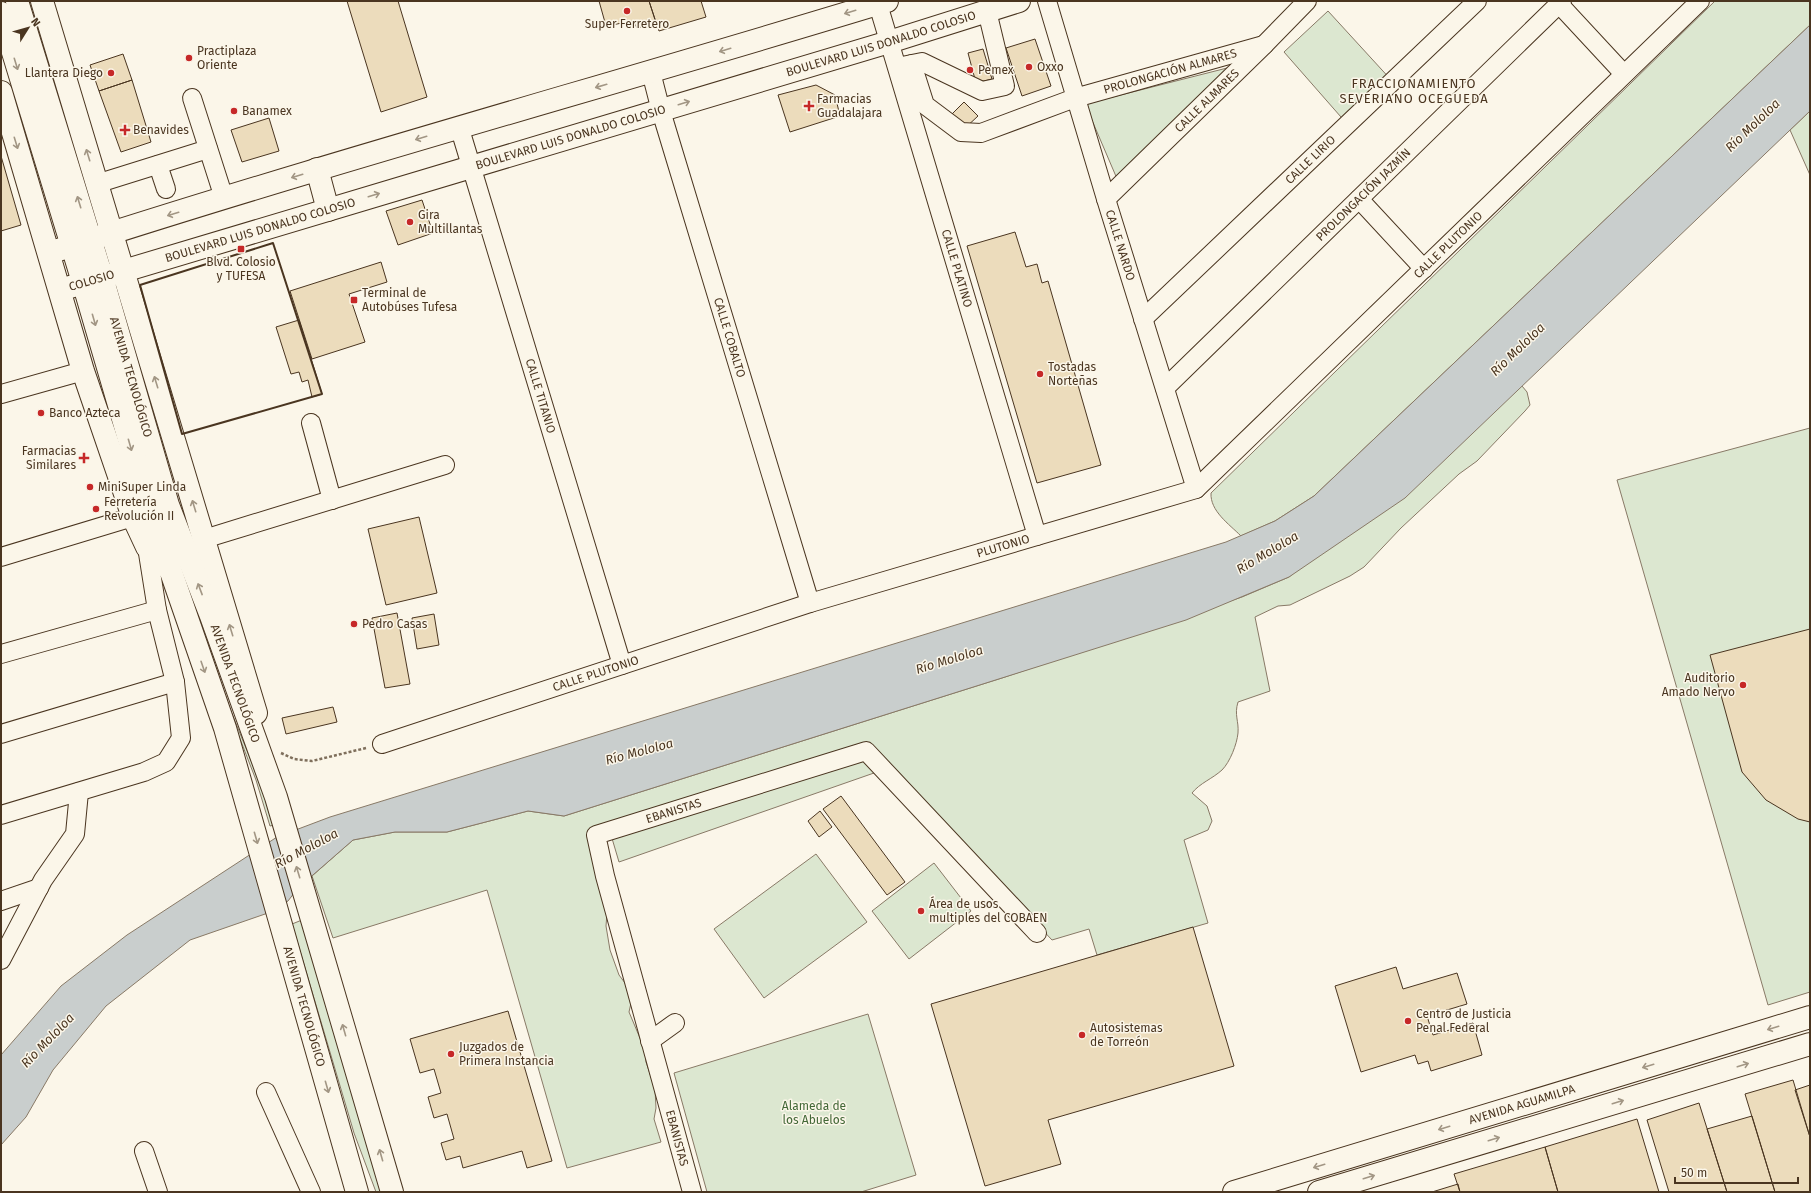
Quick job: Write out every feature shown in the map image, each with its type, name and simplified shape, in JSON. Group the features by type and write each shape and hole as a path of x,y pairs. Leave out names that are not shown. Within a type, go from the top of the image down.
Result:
{"main road":[{"name":"AVENIDA TECNOLÓGICO","path":"17,1 103,277 168,505 211,616 276,797 392,1192"},
{"name":"AVENIDA TECNOLÓGICO","path":"42,1 96,184 91,239"},
{"name":"BOULEVARD LUIS DONALDO COLOSIO","path":"103,277 889,42 1019,1"},
{"path":"49,253 459,126 650,72 881,2"},
{"name":"AVENIDA TECNOLÓGICO","path":"1,13 91,239 103,277 204,539 256,713 258,750"},
{"name":"AVENIDA TECNOLÓGICO","path":"1,92 6,124 49,253 83,371 133,517 147,547 170,570"},
{"path":"317,169 328,210"},
{"name":"AVENIDA TECNOLÓGICO","path":"103,277 150,511 225,728 357,1192"},
{"name":"COLOSIO","path":"60,290 103,277"},
{"name":"AVENIDA AGUAMILPA","path":"1234,1192 1810,1017"},
{"path":"1319,1192 1810,1044"}],"street":[{"name":"CALLE NARDO","path":"1047,1 1075,98 1196,489"},
{"name":"CALLE ALMARES","path":"1106,199 1307,1"},
{"name":"CALLE LIRIO","path":"1143,320 1477,1"},
{"name":"CALLE PLUTONIO","path":"1196,489 1700,1"},
{"name":"CALLE PLATINO","path":"881,2 889,42 904,65 1037,536"},
{"path":"1560,3 1624,74"},
{"name":"PROLONGACIÓN JAZMÍN","path":"1165,388 1560,3"},
{"path":"904,65 922,62 982,91 1005,86 987,11"},
{"name":"PROLONGACIÓN ALMARES","path":"904,65 925,105 961,132 981,133 1075,98 1264,45"},
{"name":"CALLE COBALTO","path":"650,72 810,603"},
{"path":"192,98 224,198"},
{"name":"CALLE TITANIO","path":"459,126 622,665"},
{"path":"96,184 208,149"},
{"path":"158,165 166,190"},
{"path":"1359,199 1424,269"},
{"path":"1,394 83,371"},
{"path":"312,423 332,500"},
{"path":"204,539 445,465"},
{"name":"PLUTONIO","path":"810,603 1196,489"},
{"path":"1,557 133,517"},
{"path":"1,815 144,772 166,762 181,738 174,682 157,610 147,547"},
{"name":"CALLE PLUTONIO","path":"382,744 810,603"},
{"path":"1,654 157,610"},
{"path":"1,734 174,682"},
{"name":"EBANISTAS","path":"692,1192 605,876 596,835 866,751 1037,933"},
{"path":"1,960 39,888 75,834 79,792"},
{"path":"1,901 39,888"},
{"path":"650,1042 675,1023"},
{"path":"266,1092 310,1192"},
{"path":"144,1151 158,1192"}],"green space":[{"path":"1715,1 1810,1 1810,25 1314,496 1275,521 1241,536 1221,517 1214,506 1211,493"},
{"path":"1328,11 1393,82 1348,125 1284,52"},
{"path":"1235,66 1118,181 1085,104"},
{"path":"1810,111 1810,175 1790,130"},
{"path":"1522,386 1527,392 1530,405 1525,411 1477,461 1459,474 1401,528 1364,567 1350,576 1290,605 1278,606 1255,617 1270,691 1238,702 1236,711 1238,733 1235,747 1230,758 1222,770 1199,786 1192,793 1207,806 1212,821 1208,830 1184,840 1208,923 1097,955 1089,929 1052,940 875,752 596,835 607,913 606,926 610,950 619,975 625,983 631,1003 629,1012 645,1050 646,1062 655,1089 656,1108 654,1119 661,1142 567,1168 487,890 333,938 312,876 353,840 395,832 447,832 528,811 564,816 1005,677 1242,597 1289,577"},
{"name":"Auditorio Amado Nervo","path":"1810,428 1810,992 1768,1005 1617,480"},
{"path":"193,618 259,780 274,825 270,826 256,780"},
{"path":"859,755 874,773 619,862 611,835"},
{"path":"816,854 867,922 764,998 714,929"},
{"name":"Área de usos multiples del COBAEN","path":"934,863 971,911 909,959 872,911"},
{"path":"302,920 383,1192 376,1192 354,1133 292,924"},
{"name":"Alameda de los Abuelos","path":"868,1014 916,1175 861,1192 707,1192 674,1073"}],"water":[{"name":"Río Mololoa","path":"1810,25 1810,111 1405,498 1289,577 1186,620 564,816 528,811 447,832 395,832 353,840 298,888 288,901 268,913 190,940 106,1006 53,1070 26,1117 1,1145 1,1055 61,986 127,935 277,837 330,817 1226,542 1275,521 1314,496"}],"building":[{"path":"347,1 398,1 427,97 381,112"},
{"name":"Super Ferretero","path":"599,1 649,1 656,23 637,28 633,21 606,26"},
{"path":"649,1 701,1 706,17 659,31"},
{"name":"Oxxo","path":"1035,39 1051,86 1022,96 1006,48"},
{"path":"983,49 992,79 976,83 968,53"},
{"name":"Llantera Diego","path":"123,54 132,80 99,91 90,65"},
{"path":"132,80 151,142 121,152 99,91"},
{"name":"Farmacias Guadalajara","path":"816,85 835,95 840,116 790,132 778,95"},
{"path":"964,102 978,116 964,129 951,115"},
{"path":"269,118 279,151 242,162 231,130"},
{"path":"1,156 21,225 1,231"},
{"name":"Gira Multillantas","path":"422,200 433,233 398,245 386,211"},
{"name":"Tostadas Norteñas","path":"1015,232 1026,267 1037,264 1042,283 1048,281 1101,465 1037,483 967,246"},
{"path":"381,262 387,282 349,294 365,342 312,359 290,291"},
{"path":"299,320 322,394 312,397 308,380 302,382 299,372 291,374 276,327"},
{"path":"419,517 437,593 386,605 368,529"},
{"path":"397,613 410,684 385,688 372,618"},
{"path":"434,614 439,645 417,649 412,618"},
{"path":"1810,629 1810,822 1798,819 1766,800 1742,772 1710,655"},
{"path":"333,707 337,722 286,734 282,718"},
{"path":"841,796 905,882 887,895 823,809"},
{"path":"820,811 832,827 819,837 808,821"},
{"name":"Autosistemas de Torreón","path":"1193,927 1234,1066 1048,1120 1061,1164 985,1186 931,1004"},
{"path":"1396,967 1403,989 1457,973 1467,1004 1427,1016 1433,1035 1473,1023 1482,1055 1431,1071 1428,1061 1418,1064 1415,1055 1361,1072 1335,986"},
{"path":"508,1011 552,1161 527,1168 522,1151 463,1168 460,1156 446,1160 441,1143 454,1139 447,1114 434,1118 428,1097 441,1093 434,1069 420,1073 410,1039"},
{"path":"1793,1080 1810,1137 1810,1192 1775,1192 1745,1094"},
{"path":"1810,1085 1810,1137 1795,1090"},
{"path":"1699,1103 1727,1192 1669,1192 1647,1120"},
{"path":"1752,1116 1775,1192 1727,1192 1707,1129"},
{"path":"1637,1119 1659,1192 1558,1192 1545,1147"},
{"path":"1545,1147 1558,1192 1460,1192 1454,1174"},
{"path":"1458,1184 1460,1192 1432,1192"}],"wall":[{"path":"273,243 322,394 182,434 140,285 273,243"}],"place":[{"name":"Super Ferretero","path":"627,11"},
{"name":"Practiplaza Oriente","path":"189,58"},
{"name":"Oxxo","path":"1029,67"},
{"name":"Pemex","path":"970,70"},
{"name":"Llantera Diego","path":"111,73"},
{"name":"Farmacias Guadalajara","path":"809,106"},
{"name":"Banamex","path":"234,111"},
{"name":"Benavides","path":"125,130"},
{"name":"Gira Multillantas","path":"410,222"},
{"name":"Blvd. Colosio y TUFESA","path":"241,249"},
{"name":"Terminal de Autobúses Tufesa","path":"354,300"},
{"name":"Tostadas Norteñas","path":"1040,374"},
{"name":"Banco Azteca","path":"41,413"},
{"name":"Farmacias Similares","path":"84,458"},
{"name":"MiniSuper Linda","path":"90,487"},
{"name":"Ferretería Revolución II","path":"96,509"},
{"name":"Pedro Casas","path":"354,624"},
{"name":"Auditorio Amado Nervo","path":"1743,685"},
{"name":"Área de usos multiples del COBAEN","path":"921,911"},
{"name":"Centro de Justicia Penal Federal","path":"1408,1021"},
{"name":"Autosistemas de Torreón","path":"1082,1035"},
{"name":"Juzgados de Primera Instancia","path":"451,1054"}],"district":[{"name":"FRACCIONAMIENTO SEVERIANO OCEGUEDA","path":"1414,90"}]}
